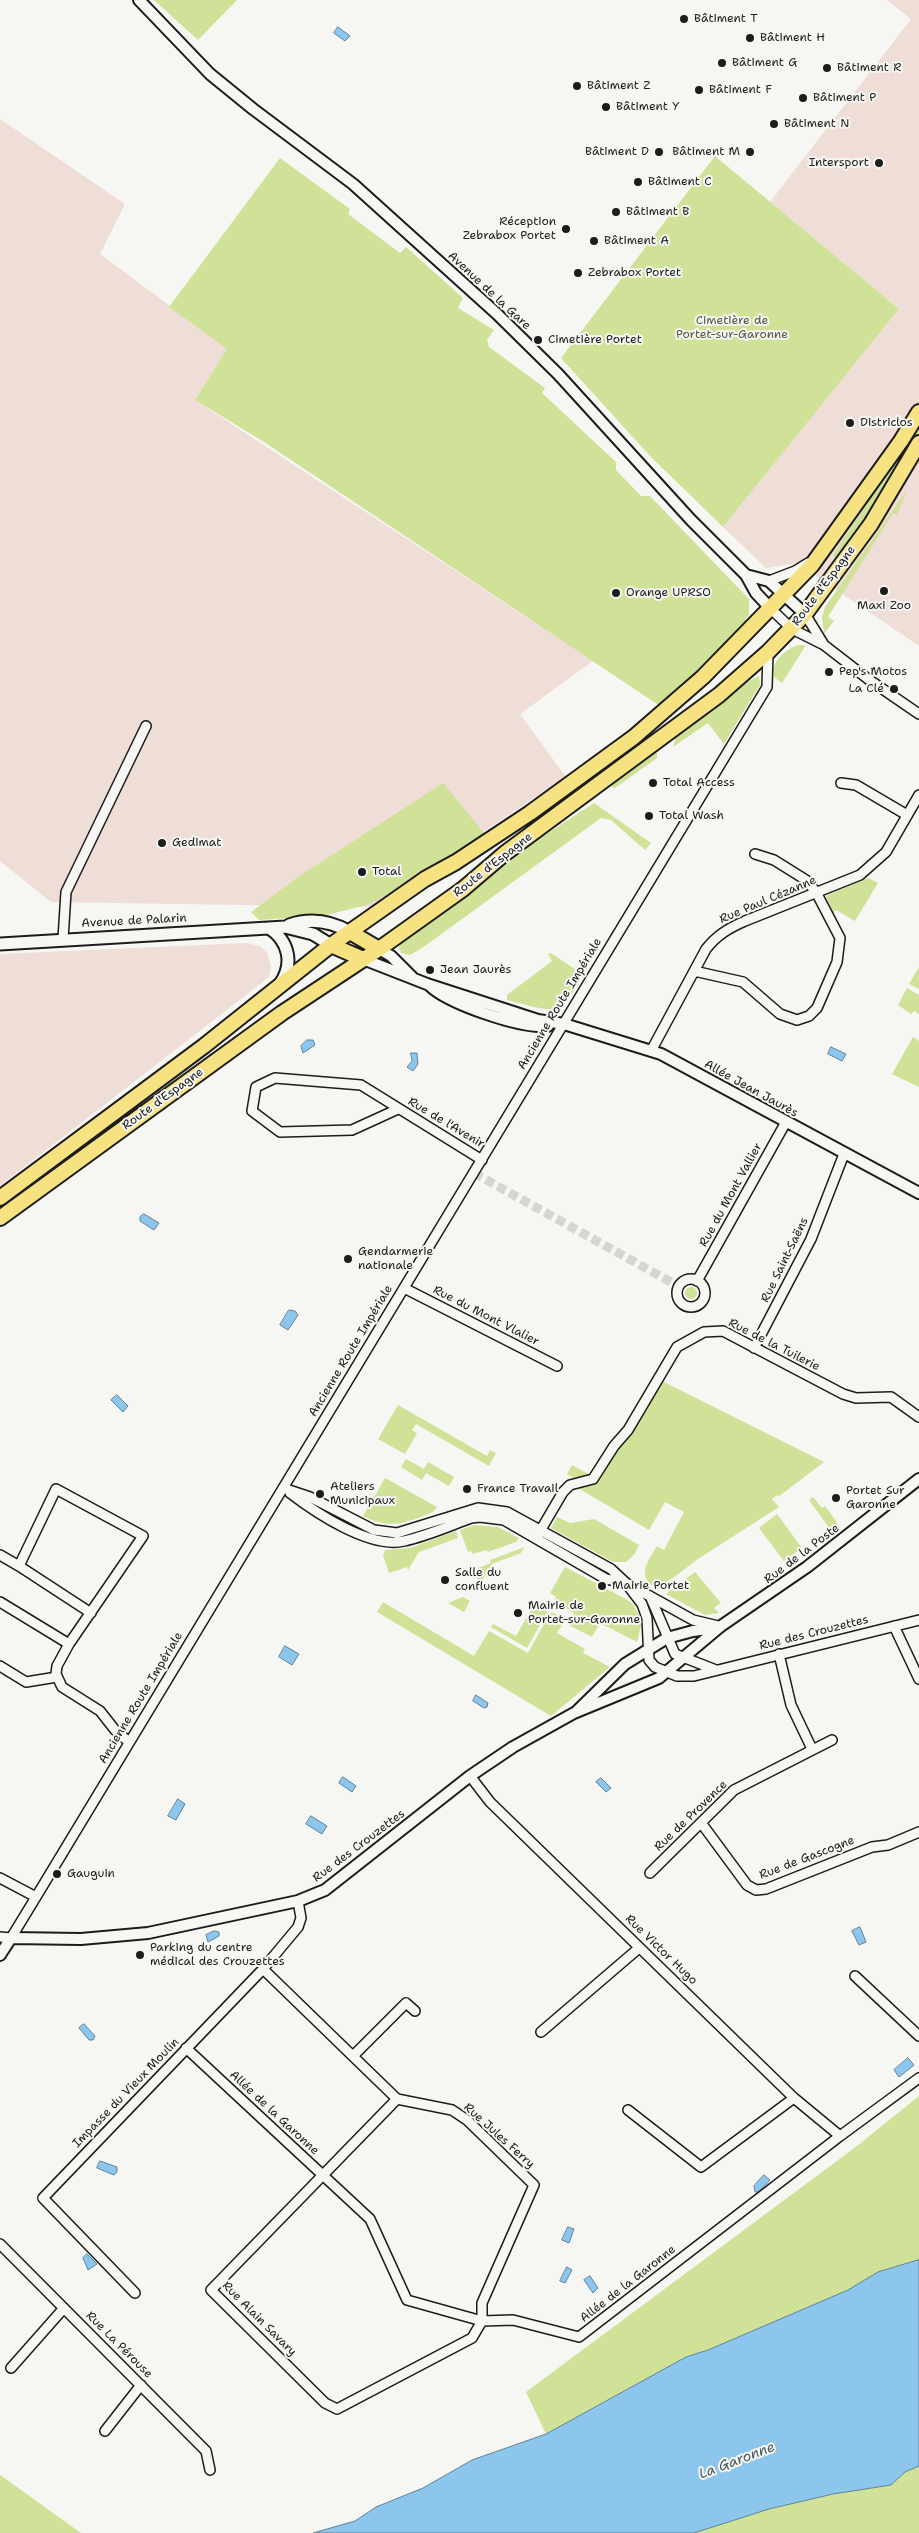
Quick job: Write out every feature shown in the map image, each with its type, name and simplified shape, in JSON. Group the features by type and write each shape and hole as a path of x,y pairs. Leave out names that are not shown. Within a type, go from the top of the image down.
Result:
{"main road":[{"name":"Route d'Espagne","path":"0,1198 204,1046 331,944 425,879 456,862 530,813 634,737 703,677 785,595 818,556 901,441 919,412"},
{"name":"Route d'Espagne","path":"0,1218 282,1013 379,949 462,889 504,854 719,695 768,652 806,614 871,524 919,443"},
{"name":"Avenue de Palarin","path":"0,944 285,927 300,922 320,922 340,927 350,932"},
{"name":"Avenue de Palarin","path":"285,927 313,934 331,944"},
{"path":"269,928 280,936 288,955 285,978 275,990"},
{"path":"350,932 379,949"},
{"path":"331,944 363,959"}],"street":[{"name":"Avenue de la Gare","path":"139,0 210,74 253,109 353,184 496,313 558,374 691,520 746,575 756,593 771,609"},
{"name":"Route d'Espagne","path":"769,581 795,572 818,556"},
{"path":"746,575 769,581 785,595 806,614 824,645"},
{"path":"771,609 789,632 824,645 868,680 919,714"},
{"name":"Ancienne Route Impériale","path":"0,1955 5,1938 36,1897 767,687 768,652"},
{"path":"63,939 66,892 146,726"},
{"path":"841,783 856,785 907,815"},
{"name":"Rue Paul Cézanne","path":"651,1051 706,949 728,928 860,875 886,852 919,795"},
{"path":"694,971 743,982 780,1014 797,1020 809,1016 817,1008 837,962 840,938 816,892 806,880 774,860 756,854"},
{"name":"Allée Jean Jaurès","path":"379,949 391,956 412,978"},
{"name":"Allée Jean Jaurès","path":"363,959 427,984 538,1020 564,1024 651,1051 919,1193"},
{"name":"Rue de l'Avenir","path":"398,1109 352,1130 280,1132 252,1111 256,1087 275,1078 361,1086 482,1160"},
{"name":"Rue du Mont Vallier","path":"697,1281 786,1122"},
{"name":"Rue Saint-Saëns","path":"754,1348 811,1239 844,1154"},
{"name":"Rue du Mont Vlalier","path":"404,1288 557,1366"},
{"name":"Rue de la Tuilerie","path":"538,1535 563,1492 570,1485 593,1479 614,1446 628,1430 673,1353 683,1342 704,1332 715,1330 723,1332 843,1394 856,1398 891,1398 919,1417"},
{"name":"Rue de la Poste","path":"666,1672 721,1626 807,1567 919,1479"},
{"path":"284,1488 306,1506 376,1541 404,1541 480,1517 504,1520 538,1535 606,1579 626,1583 693,1620 721,1626"},
{"path":"19,1566 56,1489 143,1536 69,1644 57,1666 57,1677 62,1687 100,1711 114,1730 129,1742"},
{"path":"0,1555 92,1613"},
{"path":"626,1583 642,1604 647,1618 649,1660 655,1667 666,1672"},
{"path":"649,1595 675,1654 716,1670"},
{"path":"0,1602 69,1644"},
{"name":"Rue des Crouzettes","path":"5,1938 81,1938 148,1933 298,1901 325,1890 470,1776 513,1747 574,1713 659,1678 666,1672 677,1676 694,1676 919,1620"},
{"name":"Rue de la Poste","path":"648,1651 667,1638 693,1630 721,1626"},
{"path":"894,1626 919,1679"},
{"name":"Rue des Crouzettes","path":"574,1713 625,1664 648,1651"},
{"path":"778,1654 791,1705 812,1749"},
{"path":"0,1666 26,1682 57,1677"},
{"name":"Rue de Provence","path":"650,1873 702,1824 734,1790 832,1740"},
{"name":"Rue Victor Hugo","path":"470,1776 490,1802 639,1948 709,2013 794,2098 840,2136"},
{"name":"Rue de Gascogne","path":"702,1824 747,1886 756,1890 766,1889 872,1846 888,1846 919,1832"},
{"path":"0,1878 36,1897"},
{"name":"Impasse du Vieux Moulin","path":"135,2293 43,2198 263,1969 298,1927 302,1918 298,1901"},
{"path":"542,2032 639,1948"},
{"path":"263,1969 397,2099"},
{"path":"855,1976 919,2036"},
{"path":"353,2056 406,2003 415,2011"},
{"name":"Allée de la Garonne","path":"186,2048 370,2219 407,2300 412,2303 482,2321 513,2320 579,2337 840,2136"},
{"path":"840,2136 919,2078"},
{"path":"628,2110 701,2167 794,2098"},
{"name":"Rue Alain Savary","path":"397,2099 211,2290 325,2403 338,2408 472,2338 482,2321"},
{"name":"Rue Jules Ferry","path":"397,2099 452,2110 467,2120 534,2185 482,2303 482,2321"},
{"name":"Rue La Pérouse","path":"0,2244 206,2451 210,2470"},
{"path":"11,2368 64,2308"},
{"path":"105,2431 141,2385"}],"shaded area":[{"path":"887,0 919,0 919,646 797,563 766,568 723,527 899,309 770,202 911,19"},
{"path":"0,119 125,204 100,254 228,349 195,400 593,661 520,714 566,777 370,907 51,902 0,861"},
{"path":"247,943 262,947 268,955 271,966 269,977 0,1186 0,954"}],"green space":[{"path":"154,0 237,0 198,40"},
{"name":"Cimetière de Portet-sur-Garonne","path":"715,156 899,309 723,527 650,456 561,358"},
{"path":"280,158 350,209 348,214 400,253 406,247 463,298 458,308 494,330 487,340 489,347 545,388 542,393 616,462 616,470 641,496 650,496 749,599 749,615 745,619 750,624 663,708 264,442 195,400 227,349 169,307"},
{"path":"919,426 919,433 839,560 836,559 833,555"},
{"path":"907,490 897,515 893,513 828,617 834,621 824,634 822,617 825,607"},
{"path":"798,645 806,645 782,683 774,677 774,666 784,653"},
{"path":"759,676 760,685 722,747 723,743 708,723 673,747 677,735 749,681"},
{"path":"653,752 657,753 657,758 615,788 612,787 612,783"},
{"path":"443,783 484,833 448,860 370,904 323,916 259,920 251,912 298,877"},
{"path":"594,803 651,843 645,850 611,820 601,818 425,946 410,955 401,953 399,947 402,940 499,865"},
{"path":"868,878 878,883 855,921 836,910 833,914 826,896"},
{"path":"551,953 582,974 567,1000 553,1009 544,1009 507,1000 507,995 552,961 548,954"},
{"path":"919,967 919,989 909,984"},
{"path":"907,988 919,995 919,1014 914,1011 911,1014 898,1005"},
{"path":"913,1037 919,1041 919,1087 892,1074"},
{"path":"80,1150 83,1151 0,1212 0,1208"},
{"path":"689,1287 693,1287 697,1293 693,1299 689,1299 685,1295 685,1291"},
{"path":"662,1381 824,1462 778,1497 777,1495 772,1499 779,1507 698,1559 658,1589 647,1580 645,1569 657,1546 664,1550 684,1512 665,1502 649,1530 578,1488 591,1485 598,1480 614,1454 631,1433"},
{"path":"398,1405 487,1456 490,1450 496,1453 489,1466 416,1424 412,1430 417,1433 405,1454 378,1439"},
{"path":"406,1459 424,1469 428,1462 454,1477 449,1486 426,1473 422,1480 401,1467"},
{"path":"572,1465 592,1476 576,1480 567,1474"},
{"path":"385,1478 437,1507 433,1512 406,1522 390,1524 363,1516"},
{"path":"813,1497 822,1508 825,1506 836,1521 838,1528 832,1532 809,1500"},
{"path":"777,1514 802,1548 784,1561 759,1528"},
{"path":"557,1517 570,1523 594,1519 639,1545 634,1555 626,1562 613,1562 551,1528"},
{"path":"474,1525 498,1527 519,1538 516,1542 488,1552 486,1550 473,1554 471,1551 468,1552 460,1530"},
{"path":"456,1531 458,1538 419,1552 408,1570 407,1567 389,1573 383,1555 385,1550 410,1548"},
{"path":"525,1547 521,1553 492,1564 479,1585 476,1575 480,1573 478,1568 491,1563 490,1560"},
{"path":"565,1567 633,1604 642,1621 637,1642 600,1623 592,1637 569,1625 574,1613 554,1601 556,1597 550,1593"},
{"path":"695,1572 721,1603 714,1608 719,1613 705,1615 666,1594"},
{"path":"463,1597 470,1601 464,1612 448,1603"},
{"path":"537,1600 550,1607 527,1648 491,1627 493,1624 516,1636"},
{"path":"383,1602 474,1656 489,1631 528,1653 551,1612 558,1615 556,1621 562,1625 557,1633 585,1649 583,1653 610,1667 551,1716 377,1612"},
{"path":"919,2096 919,2260 878,2272 848,2290 708,2350 686,2357 546,2434 526,2392 857,2146"},
{"path":"919,2466 919,2533 694,2533 769,2509 833,2494 891,2485 905,2472"},
{"path":"0,2475 81,2533 0,2533"}],"water":[{"path":"338,27 350,36 345,41 334,33"},
{"path":"307,1040 313,1040 315,1045 303,1053 301,1046"},
{"path":"831,1047 846,1054 842,1061 828,1054"},
{"path":"411,1053 417,1053 418,1064 413,1071 407,1067 412,1061"},
{"path":"144,1214 159,1223 154,1230 140,1221 140,1217"},
{"path":"289,1310 295,1311 298,1315 288,1330 280,1325"},
{"path":"117,1395 128,1406 123,1412 111,1400"},
{"path":"285,1646 299,1654 292,1665 279,1657"},
{"path":"476,1695 488,1703 487,1707 484,1708 473,1701"},
{"path":"343,1777 356,1786 352,1792 339,1783"},
{"path":"601,1778 611,1788 606,1792 596,1782"},
{"path":"178,1799 185,1804 176,1820 168,1816"},
{"path":"311,1816 327,1826 322,1834 306,1824"},
{"path":"860,1927 866,1942 859,1945 852,1931"},
{"path":"214,1931 219,1932 219,1936 208,1942 206,1935"},
{"path":"84,2024 95,2036 93,2040 89,2040 79,2028"},
{"path":"908,2058 914,2065 899,2077 894,2070"},
{"path":"100,2161 117,2167 117,2172 114,2175 97,2168"},
{"path":"764,2175 770,2180 759,2192 755,2192 754,2186"},
{"path":"568,2227 574,2229 569,2243 562,2240"},
{"path":"87,2254 97,2264 88,2270 83,2258"},
{"name":"La Garonne","path":"919,2260 919,2466 905,2472 891,2485 833,2494 769,2509 694,2533 313,2533 355,2521 376,2507 423,2488 472,2460 546,2434 686,2357 708,2350 848,2290 878,2272"},
{"path":"567,2267 572,2270 565,2283 560,2281"},
{"path":"590,2276 598,2288 593,2293 584,2280"}],"tunnel":[{"path":"474,1173 678,1286"}],"place":[{"name":"Bâtiment T","path":"684,19"},
{"name":"Bâtiment H","path":"750,38"},
{"name":"Bâtiment G","path":"722,63"},
{"name":"Bâtiment R","path":"827,68"},
{"name":"Bâtiment Z","path":"577,86"},
{"name":"Bâtiment F","path":"699,90"},
{"name":"Bâtiment P","path":"803,98"},
{"name":"Bâtiment Y","path":"606,107"},
{"name":"Bâtiment N","path":"774,124"},
{"name":"Bâtiment D","path":"659,152"},
{"name":"Bâtiment M","path":"750,152"},
{"name":"Intersport","path":"879,163"},
{"name":"Bâtiment C","path":"638,182"},
{"name":"Bâtiment B","path":"616,212"},
{"name":"Réception Zebrabox Portet","path":"566,229"},
{"name":"Bâtiment A","path":"594,241"},
{"name":"Zebrabox Portet","path":"578,273"},
{"name":"Cimetière Portet","path":"538,340"},
{"name":"Districlos","path":"850,423"},
{"name":"Maxi Zoo","path":"884,591"},
{"name":"Orange UPRSO","path":"616,593"},
{"name":"Pep's Motos","path":"829,672"},
{"name":"La Clé","path":"894,689"},
{"name":"Total Access","path":"653,783"},
{"name":"Total Wash","path":"649,816"},
{"name":"Gedimat","path":"162,843"},
{"name":"Total","path":"362,872"},
{"name":"Jean Jaurès","path":"430,970"},
{"name":"Gendarmerie nationale","path":"348,1259"},
{"name":"France Travail","path":"467,1489"},
{"name":"Ateliers Municipaux","path":"320,1494"},
{"name":"Portet Sur Garonne","path":"836,1498"},
{"name":"Salle du confluent","path":"445,1580"},
{"name":"Mairie Portet","path":"602,1586"},
{"name":"Mairie de Portet-sur-Garonne","path":"518,1613"},
{"name":"Gauguin","path":"57,1874"},
{"name":"Parking du centre médical des Crouzettes","path":"140,1955"}]}
